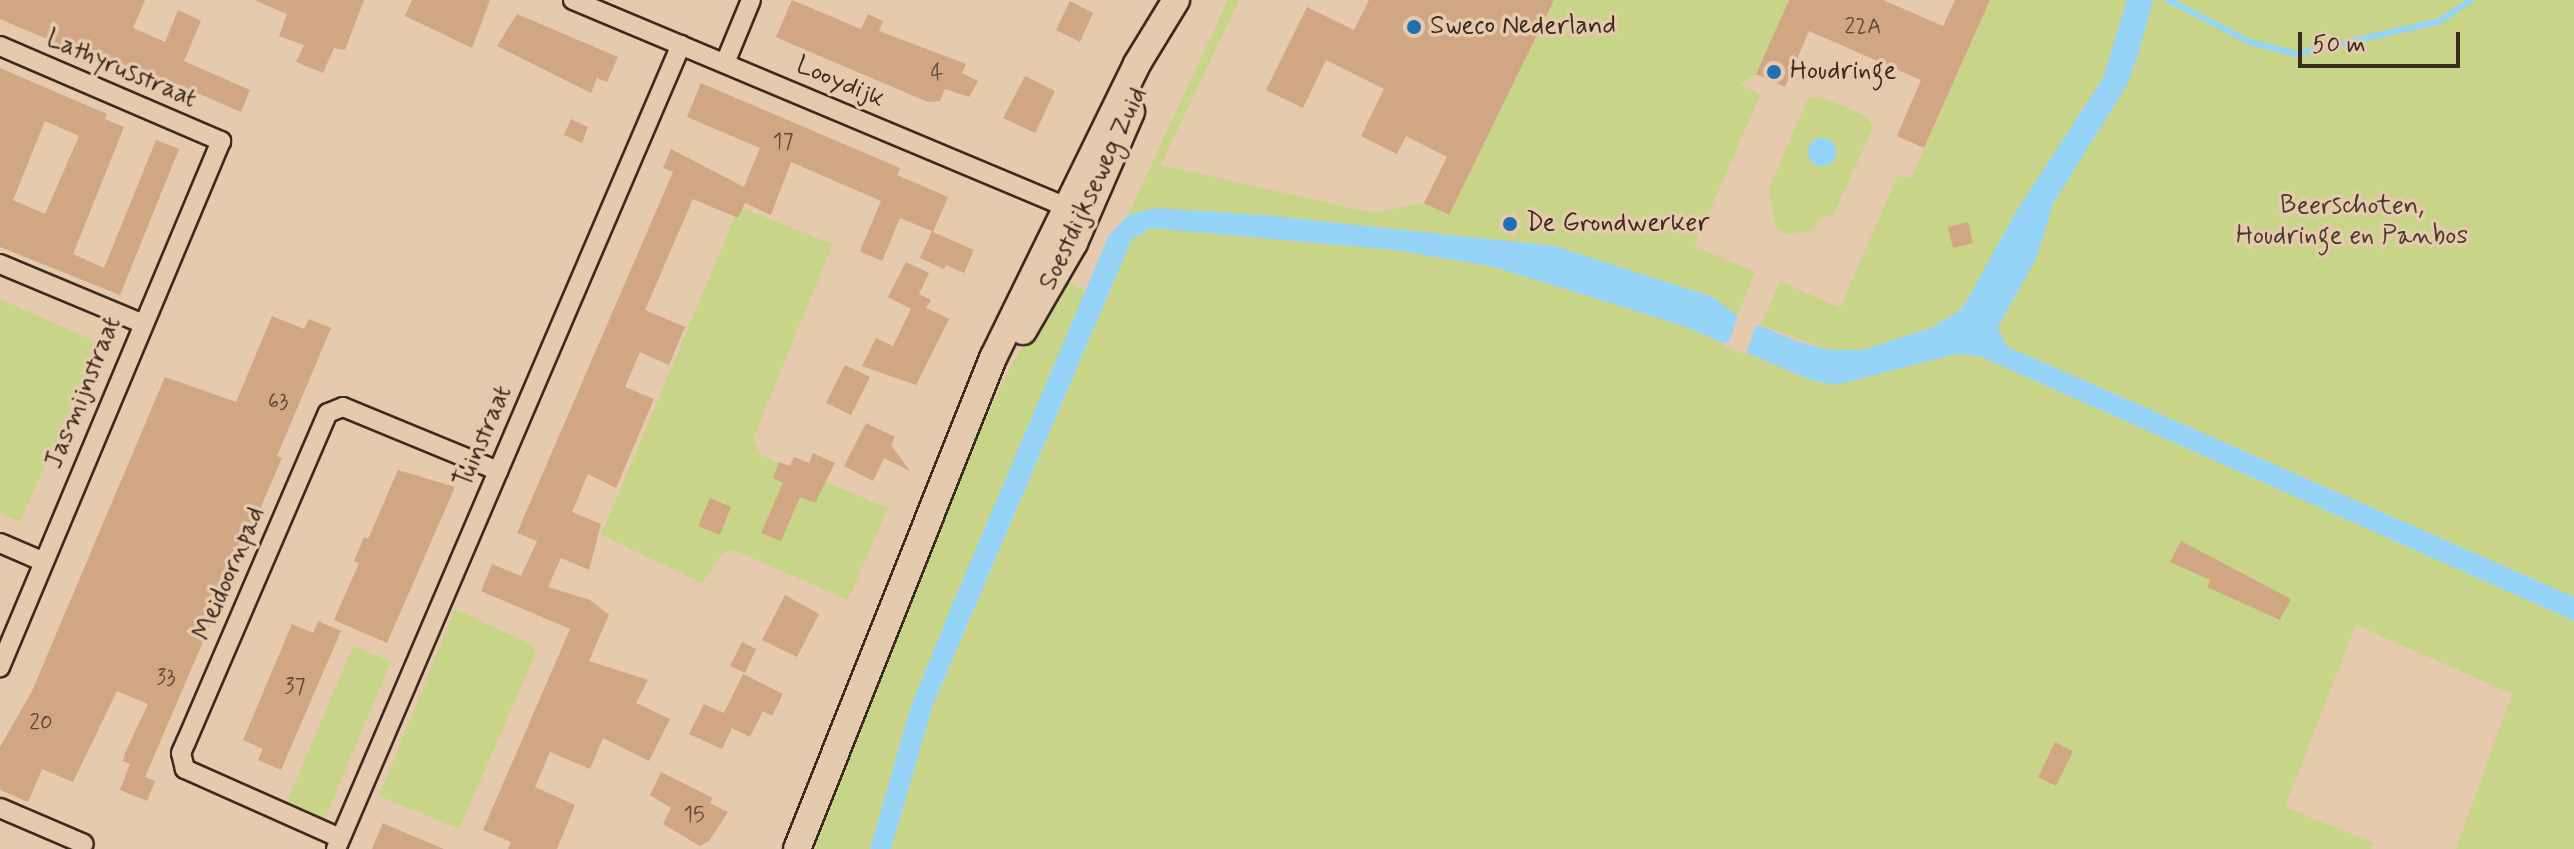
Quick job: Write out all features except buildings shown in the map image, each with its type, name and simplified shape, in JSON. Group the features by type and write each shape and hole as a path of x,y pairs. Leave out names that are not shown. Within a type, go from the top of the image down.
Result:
{"main road":[{"name":"Soestdijkseweg Zuid","path":"797,849 954,457 1078,211 1176,0"}],"street":[{"name":"Looydijk","path":"573,0 1078,211"},
{"path":"725,63 751,0"},
{"name":"Tuinstraat","path":"338,844 681,45"},
{"name":"Lathyrusstraat","path":"0,46 221,141"},
{"name":"Jasmijnstraat","path":"0,667 141,323 221,141"},
{"path":"0,264 141,323"},
{"name":"Meidoornpad","path":"338,844 185,769 181,753 328,413 343,407 498,471"},
{"path":"0,543 42,561"},
{"path":"0,808 84,844"}],"green space":[{"path":"1228,0 1239,0 1161,165 1373,213 1424,203 1448,216 1554,0 1789,0 1756,74 1740,85 1761,94 1694,246 1755,272 1737,316 1713,297 1555,246 1263,215 1155,208 1128,215"},
{"name":"Beerschoten, Houdringe en Panbos","path":"1990,0 2574,0 2574,597 2006,346 1997,328 2046,166 1962,309 1931,328 1863,350 1830,350 1761,325 1780,281 1840,308 1898,175 1911,179"},
{"path":"1820,96 1868,117 1873,128 1833,215 1822,218 1812,231 1786,234 1775,225 1769,189 1807,100"},
{"path":"739,207 833,244 753,439 761,455 888,508 848,600 733,550 722,553 702,583 601,535"},
{"path":"1151,228 1395,250 1494,267 1680,325 1811,380 1836,385 1957,354 1979,356 2574,621 2574,849 2456,849 2512,694 2356,625 2285,807 2374,843 2371,849 891,849 933,706 1132,239"},
{"path":"1062,279 1086,291 910,709 870,849 810,849 959,476 1006,375"},
{"path":"0,299 99,343 20,522 0,513"},
{"path":"455,609 532,645 536,653 459,829 379,796"},
{"path":"353,646 391,662 323,823 285,806"}],"water":[{"path":"2127,0 2153,0 2138,56 2126,87 2054,202 2036,259 1998,327 2006,346 2574,597 2574,621 1979,356 1957,354 1836,385 1811,380 1680,325 1494,267 1395,250 1151,228 1132,239 933,705 891,849 870,849 910,709 950,610 1109,235 1128,215 1155,208 1263,215 1555,246 1713,297 1737,316 1796,341 1830,350 1863,350 1931,328 1962,309 2017,210 2103,78"},
{"path":"1822,138 1832,142 1836,152 1832,162 1822,166 1812,162 1808,152 1812,142"}],"pier":[{"path":"1738,315 1761,323 1754,329 1746,355 1722,345 1730,340"}],"waterway":[{"path":"2168,0 2250,42 2296,54 2440,21 2471,0"}],"place":[{"name":"Sweco Nederland","path":"1414,27"},
{"name":"Houdringe","path":"1774,72"},
{"name":"De Grondwerker","path":"1510,224"}]}
